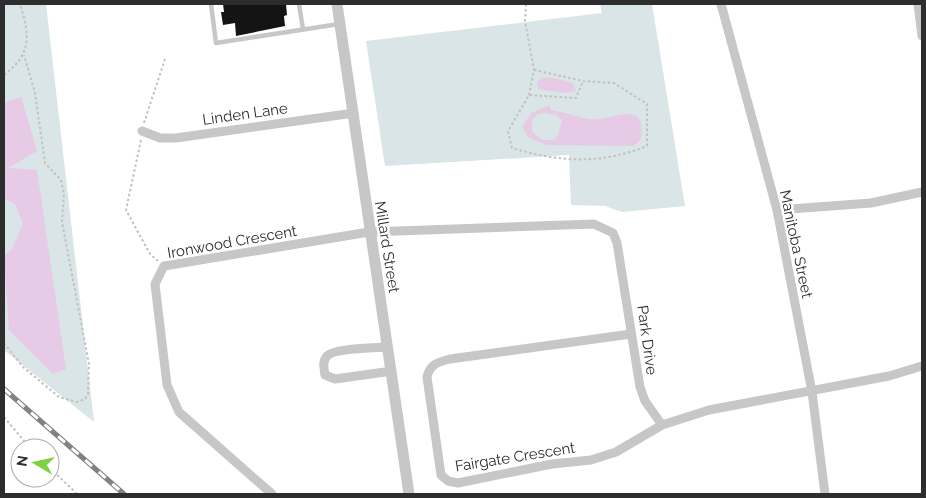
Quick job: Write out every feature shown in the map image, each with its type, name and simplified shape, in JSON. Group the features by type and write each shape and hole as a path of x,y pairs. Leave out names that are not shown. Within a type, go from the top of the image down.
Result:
{"street":[{"name":"Millard Street","path":"338,4 369,232 392,371 409,494"},
{"name":"Manitoba Street","path":"721,4 777,210 812,392 825,494"},
{"path":"918,4 922,36"},
{"name":"Linden Lane","path":"142,131 160,138 176,138 354,113"},
{"path":"777,210 871,203 922,192"},
{"name":"Park Drive","path":"369,232 594,224 604,227 613,233 617,243 638,380 644,401 662,425"},
{"name":"Ironwood Crescent","path":"272,494 179,412 167,385 155,284 164,266 369,232"},
{"name":"Fairgate Crescent","path":"632,334 450,359 434,364 429,370 427,377 441,475 448,481 458,483 552,464 591,460 625,448 662,425"},
{"path":"388,347 335,352 327,356 323,364 325,375 335,379 392,371"},
{"path":"662,425 709,410 812,392 889,376 922,366"}],"lane":[{"path":"210,4 216,43 340,23"},
{"path":"299,4 302,29"}],"path":[{"path":"4,343 23,367 59,397 77,402 85,399 88,394 89,364 62,222 64,194 61,180 45,163 35,93 24,56 27,26 20,4"},
{"path":"526,4 525,21 534,70 528,95 508,131 512,148 530,153 587,161 623,156 647,146 647,104 614,83 583,82 534,70"},
{"path":"4,75 24,56"},
{"path":"164,266 150,254 126,210 149,103 165,59"},
{"path":"528,95 576,98 583,82"},
{"path":"4,417 22,438"},
{"path":"60,478 77,494"}],"shaded area":[{"path":"4,4 46,4 94,422 4,350"},
{"path":"600,4 652,4 685,206 622,212 605,206 571,205 569,155 385,166 366,41 602,13"},
{"path":"542,77 573,83 576,91 564,93 538,89 537,83"},
{"path":"21,97 37,151 8,168 37,170 66,369 53,374 9,330 4,256 12,249 23,224 15,204 4,198 4,103"},
{"path":"550,105 551,110 589,119 626,114 633,115 639,118 641,139 634,146 546,145 528,137 522,127 531,113","holes":["538,114 556,115 562,120 558,135 554,140 542,140 532,131 532,120"]}],"building":[{"path":"223,4 286,4 285,26 236,36 235,23 223,25 221,12 224,12"}],"railway":[{"path":"4,389 124,494"}]}
